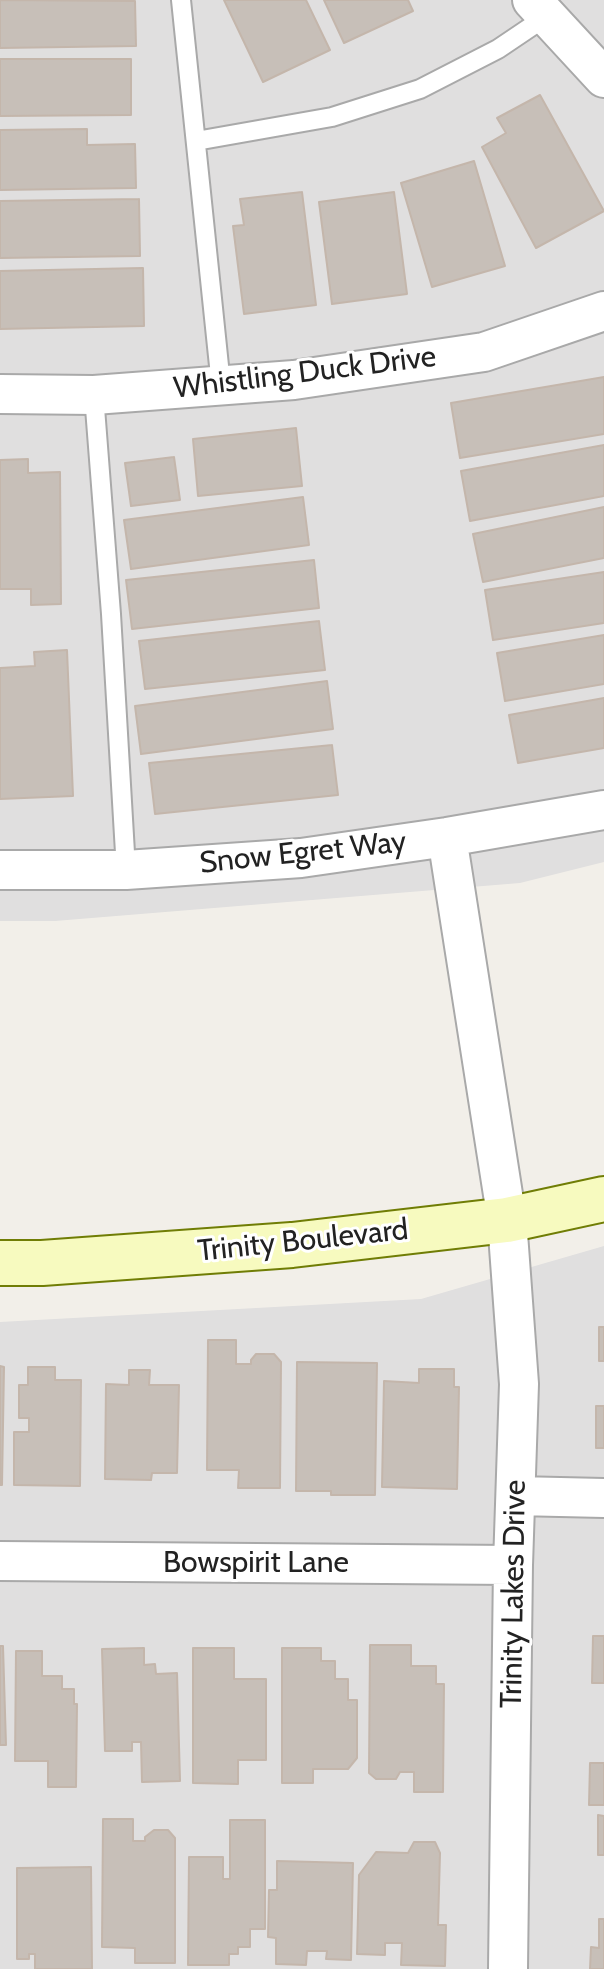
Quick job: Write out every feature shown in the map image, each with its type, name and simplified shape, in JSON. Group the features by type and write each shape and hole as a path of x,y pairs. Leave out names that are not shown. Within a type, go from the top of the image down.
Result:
{"main road":[{"name":"Trinity Boulevard","path":"0,1263 42,1263 292,1245 507,1220 604,1199"}],"street":[{"path":"540,8 604,78"},
{"name":"Whistling Duck Drive","path":"0,394 94,395 294,380 484,352 604,311"},
{"name":"Snow Egret Way","path":"0,870 126,870 301,858 604,810"},
{"name":"Trinity Lakes Drive","path":"447,837 507,1220 519,1384 513,1565 508,1969"},
{"path":"516,1496 604,1498"},
{"name":"Bowspirit Lane","path":"0,1561 513,1565"}],"lane":[{"path":"181,0 221,385"},
{"path":"196,141 332,117 420,89 498,49 540,8"},
{"path":"94,395 126,870"}],"shaded area":[{"path":"0,0 604,0 604,862 520,883 55,921 0,921"},
{"path":"604,1246 604,1969 0,1969 0,1322 421,1299"}],"building":[{"path":"0,0 135,1 136,46 0,48"},
{"path":"224,0 306,0 330,50 263,82"},
{"path":"324,0 408,0 413,11 344,43"},
{"path":"0,59 131,59 131,115 0,116"},
{"path":"540,95 604,211 536,248 482,147 506,133 497,118"},
{"path":"87,129 87,145 135,144 136,188 0,190 0,130"},
{"path":"474,161 505,266 432,287 401,183"},
{"path":"302,192 316,305 244,314 233,226 244,225 240,199"},
{"path":"394,192 407,294 332,304 319,202"},
{"path":"139,199 140,256 0,258 0,201"},
{"path":"143,268 144,326 0,329 0,271"},
{"path":"604,377 604,434 460,458 451,403"},
{"path":"296,428 302,486 198,496 193,439"},
{"path":"604,445 604,496 470,521 461,471"},
{"path":"174,457 180,500 131,506 125,463"},
{"path":"28,459 28,473 60,472 61,604 31,605 31,589 0,589 0,460"},
{"path":"303,497 309,545 131,569 124,520"},
{"path":"604,507 604,558 483,582 473,534"},
{"path":"314,560 319,608 132,629 126,580"},
{"path":"604,572 604,623 493,640 485,590"},
{"path":"319,621 325,670 145,689 139,641"},
{"path":"604,635 604,684 505,701 497,653"},
{"path":"67,650 73,796 0,799 0,668 35,666 34,652"},
{"path":"327,681 333,729 141,754 135,706"},
{"path":"604,698 604,748 518,763 509,715"},
{"path":"332,745 338,795 155,814 149,763"},
{"path":"599,1327 604,1327 604,1361 599,1361"},
{"path":"208,1340 236,1340 236,1364 251,1364 256,1354 274,1354 281,1362 280,1488 238,1488 239,1470 207,1470"},
{"path":"297,1362 377,1363 375,1495 296,1491"},
{"path":"0,1366 4,1367 2,1485 0,1485"},
{"path":"28,1367 55,1367 55,1380 81,1380 80,1486 14,1485 14,1432 29,1432 29,1418 19,1418 19,1385 28,1385"},
{"path":"419,1369 454,1369 454,1387 459,1387 457,1489 382,1487 384,1381 419,1383"},
{"path":"129,1370 150,1370 149,1385 179,1385 177,1473 152,1473 151,1480 105,1479 106,1384 129,1385"},
{"path":"596,1406 604,1406 604,1448 596,1448"},
{"path":"593,1636 604,1636 604,1683 592,1683"},
{"path":"370,1645 411,1645 411,1666 436,1666 436,1684 444,1684 443,1792 414,1792 414,1772 400,1772 396,1779 376,1779 369,1773"},
{"path":"0,1646 3,1646 6,1745 0,1745"},
{"path":"144,1648 144,1665 155,1664 156,1674 177,1673 180,1781 142,1782 141,1742 132,1742 132,1751 105,1751 102,1649"},
{"path":"193,1648 234,1648 234,1679 266,1679 266,1760 238,1760 238,1784 193,1783"},
{"path":"282,1648 321,1648 321,1661 335,1661 335,1679 348,1679 348,1700 357,1700 357,1758 348,1769 313,1769 313,1783 282,1783"},
{"path":"16,1651 42,1651 42,1676 62,1676 62,1689 74,1689 74,1704 77,1704 76,1787 48,1787 48,1761 15,1761"},
{"path":"590,1763 604,1763 604,1805 589,1805"},
{"path":"598,1815 604,1816 604,1855 598,1855"},
{"path":"103,1819 133,1819 133,1841 145,1841 145,1837 154,1830 168,1830 175,1838 175,1963 135,1963 135,1948 102,1947"},
{"path":"230,1820 265,1820 265,1929 250,1929 250,1947 238,1947 238,1954 229,1954 229,1965 188,1965 189,1857 223,1857 223,1879 230,1879"},
{"path":"414,1842 435,1842 440,1853 438,1925 446,1925 445,1966 401,1965 402,1943 385,1943 385,1955 357,1954 359,1875 376,1852 408,1853"},
{"path":"277,1861 353,1863 351,1960 326,1959 327,1951 307,1951 306,1965 276,1964 276,1938 268,1937 269,1890 277,1890"},
{"path":"91,1867 92,1969 35,1969 35,1954 29,1954 29,1959 17,1959 17,1868"},
{"path":"599,1919 604,1919 604,1969 590,1969 591,1947 599,1948"}]}
